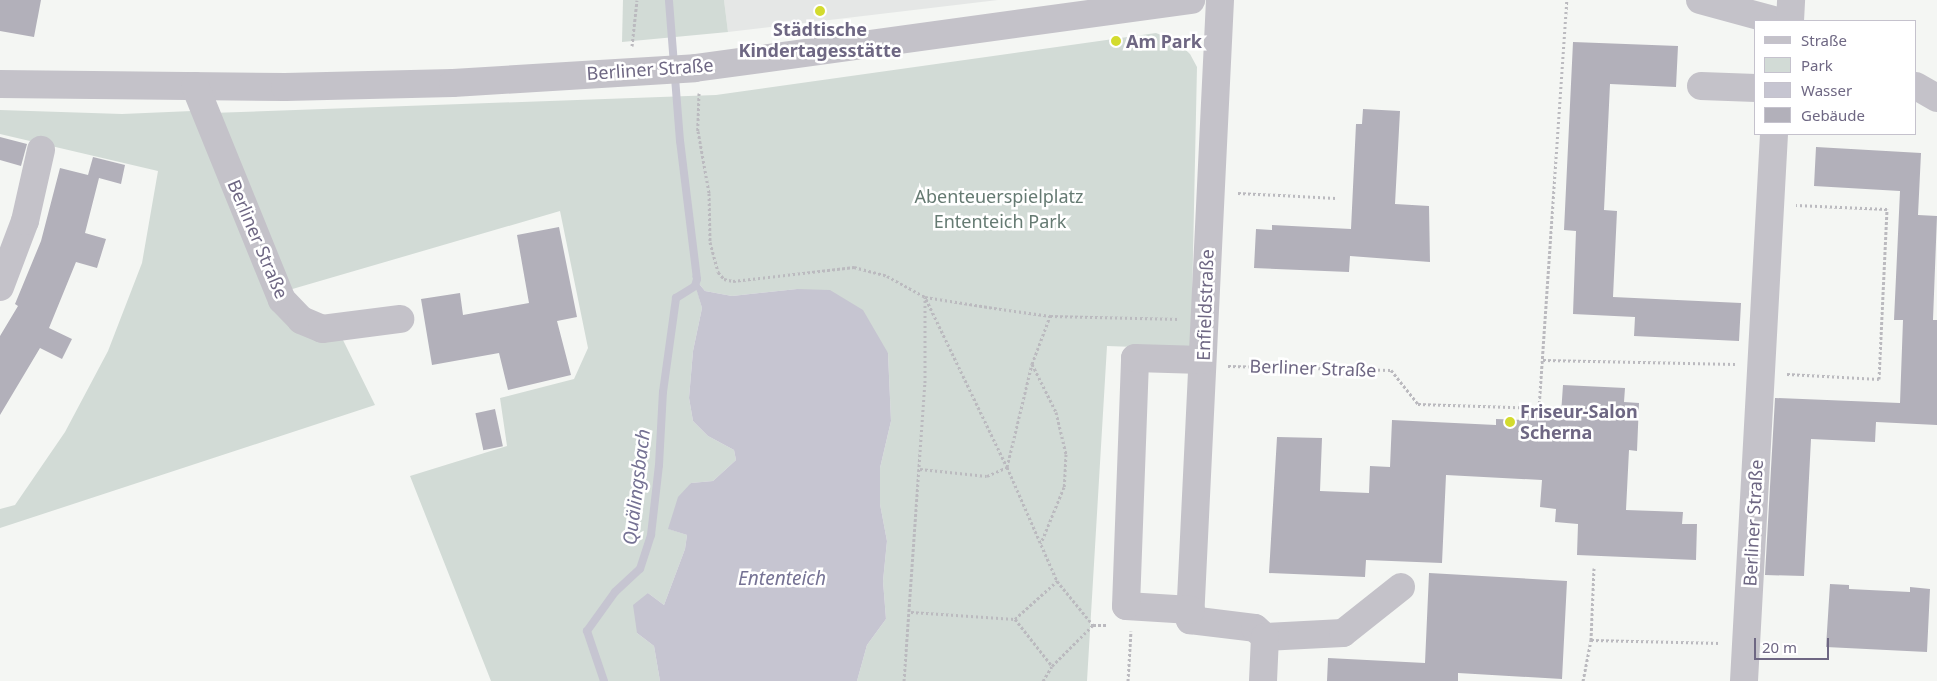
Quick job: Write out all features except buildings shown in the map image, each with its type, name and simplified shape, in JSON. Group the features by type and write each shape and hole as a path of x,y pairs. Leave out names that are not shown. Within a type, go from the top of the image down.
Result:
{"street":[{"name":"Berliner Straße","path":"0,84 195,86 454,83 695,68 1191,0"},
{"name":"Enfieldstraße","path":"1190,610 1220,0"},
{"path":"1700,0 1773,20"},
{"path":"1790,20 1791,0"},
{"name":"Berliner Straße","path":"195,86 282,300 301,320 322,329 400,319"},
{"path":"1701,86 1754,88"},
{"path":"1917,87 1937,98"},
{"name":"Berliner Straße","path":"1744,681 1774,135"},
{"path":"0,287 25,221 41,150"},
{"path":"1202,362 1135,358 1126,606 1132,616 1190,610 1190,620 1254,628 1265,637 1343,634 1401,587"},
{"path":"1263,681 1265,637"}],"path":[{"path":"630,71 637,0"},
{"name":"Berliner Straße","path":"1202,362 1391,370 1418,404 1539,408 1567,0"},
{"path":"695,68 700,144 709,193 710,242 718,272 724,279 733,281 854,267 887,276 925,296 1050,316 1203,320"},
{"path":"1210,192 1336,198"},
{"path":"1543,360 1762,369 1879,379 1887,209 1771,204"},
{"path":"925,296 1007,467 1057,581 1092,624"},
{"path":"904,681 926,383 925,296"},
{"path":"1007,467 1032,364 1050,316"},
{"path":"1032,364 1056,412 1066,454 1064,487 1040,544"},
{"path":"920,469 987,476 1007,467"},
{"path":"1583,681 1591,640 1594,568"},
{"path":"910,612 1015,619 1057,581"},
{"path":"1043,681 1052,666 1092,624 1132,616 1128,681"},
{"path":"1015,619 1052,666"},
{"path":"1591,640 1746,644"}],"shaded area":[{"name":"Städtische Kindertagesstätte","path":"724,0 998,0 728,32"}],"green space":[{"path":"623,0 724,0 728,32 622,42"},
{"path":"1156,33 1176,41 1190,54 1197,67 1191,349 1107,346 1087,681 857,681 867,645 886,619 883,581 887,541 880,504 880,468 891,421 888,353 797,289 732,296 705,291 693,276 702,308 693,351 689,398 693,421 708,436 734,450 736,460 713,481 691,483 669,529 687,535 685,549 664,605 648,593 637,633 654,646 660,681 491,681 410,476 507,446 500,398 574,379 588,348 560,211 289,290 211,113 716,95"},
{"path":"0,110 122,114 192,111 275,295 342,338 375,405 0,528 0,509 15,505 65,432 108,351 142,263 158,171 0,134"}],"water":[{"name":"Ententeich","path":"692,275 705,291 732,296 797,289 830,290 863,310 888,353 891,421 880,468 880,504 887,541 883,581 886,619 867,645 857,681 660,681 654,646 637,633 633,605 648,593 664,605 685,549 687,535 668,529 678,497 691,483 713,481 736,460 734,450 708,436 693,421 689,398 693,351 702,308"}],"waterway":[{"name":"Quälingsbach","path":"604,681 587,631 615,592 640,569 651,535 659,465 663,392 676,298 695,286 697,279 680,141 669,0"}],"place":[{"name":"Städtische Kindertagesstätte","path":"820,11"},
{"name":"Am Park","path":"1116,41"},
{"name":"Friseur-Salon Scherna","path":"1510,422"}],"park label":[{"name":"Abenteuerspielplatz","path":"999,196"},
{"name":"Ententeich Park","path":"1000,221"}]}
